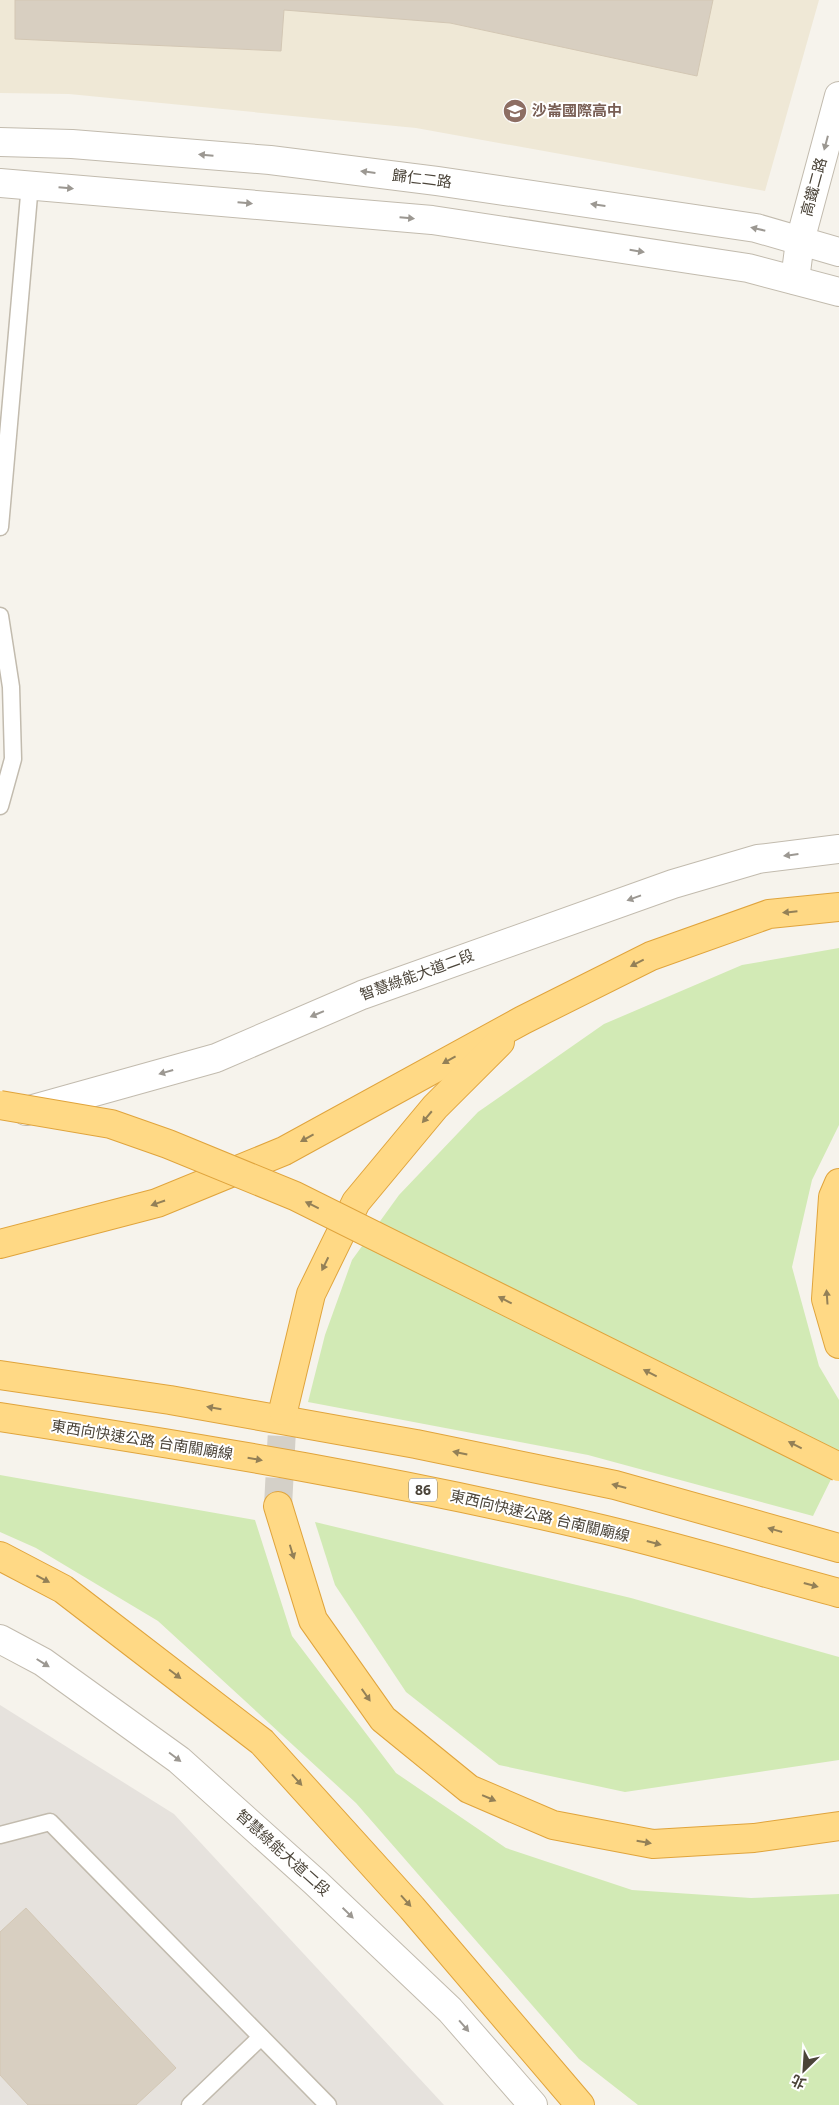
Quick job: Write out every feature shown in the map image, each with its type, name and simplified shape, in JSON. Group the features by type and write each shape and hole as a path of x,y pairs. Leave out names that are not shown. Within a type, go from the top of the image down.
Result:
{"highway":[{"path":"0,1244 157,1204 284,1151 523,1020 651,956 769,914 839,907"},
{"path":"283,1410 311,1294 356,1202 435,1106 523,1020"},
{"path":"0,1105 111,1124 168,1144 295,1196 839,1467"},
{"path":"839,1184 833,1197 826,1299 839,1344"},
{"path":"0,1375 170,1400 416,1444 615,1485 839,1548"},
{"name":"東西向快速公路 台南關廟線","path":"0,1417 163,1442 399,1485 606,1530 839,1593"},
{"path":"278,1506 313,1620 383,1719 469,1789 553,1825 653,1844 754,1838 839,1826"},
{"path":"0,1556 63,1589 262,1742 412,1908 536,2051 580,2105"},
{"path":"536,2051 600,2105"}],"street":[{"name":"高鐵二路","path":"795,280 800,241 839,96"},
{"name":"歸仁二路","path":"0,142 72,144 260,159 427,179 756,228 839,252"},
{"path":"0,183 30,184 432,220 748,268 834,291 839,260"},
{"name":"智慧綠能大道二段","path":"0,1119 216,1058 362,995 673,884 758,859 839,849"},
{"name":"智慧綠能大道二段","path":"0,1639 43,1662 179,1760 315,1882 450,2010 533,2105"}],"lane":[{"path":"0,527 30,184"},
{"path":"0,616 11,688 13,759 0,806"},
{"path":"0,1835 50,1822 328,2105"},
{"path":"190,2105 261,2037"}],"shaded area":[{"name":"沙崙國際高中","path":"0,0 819,0 765,191 416,128 69,94 0,93"},
{"path":"0,1705 174,1814 444,2105 0,2105"}],"green space":[{"path":"839,948 839,1125 812,1180 792,1267 819,1366 839,1400 839,1463 813,1516 588,1455 308,1402 325,1335 352,1260 399,1195 478,1112 604,1024 742,965"},
{"path":"0,1475 255,1520 292,1636 396,1773 506,1848 632,1890 751,1898 839,1894 839,2105 638,2105 579,2059 356,1803 158,1621 36,1548 0,1532"},
{"path":"315,1522 631,1598 839,1657 839,1760 625,1792 499,1765 406,1692 335,1585"}],"building":[{"path":"15,0 713,0 697,76 450,23 284,10 281,51 15,39"},
{"path":"26,1908 176,2068 136,2105 28,2105 0,2075 0,1932"}],"tunnel":[{"path":"278,1506 283,1411"}],"place":[{"name":"沙崙國際高中","path":"515,111"}]}
